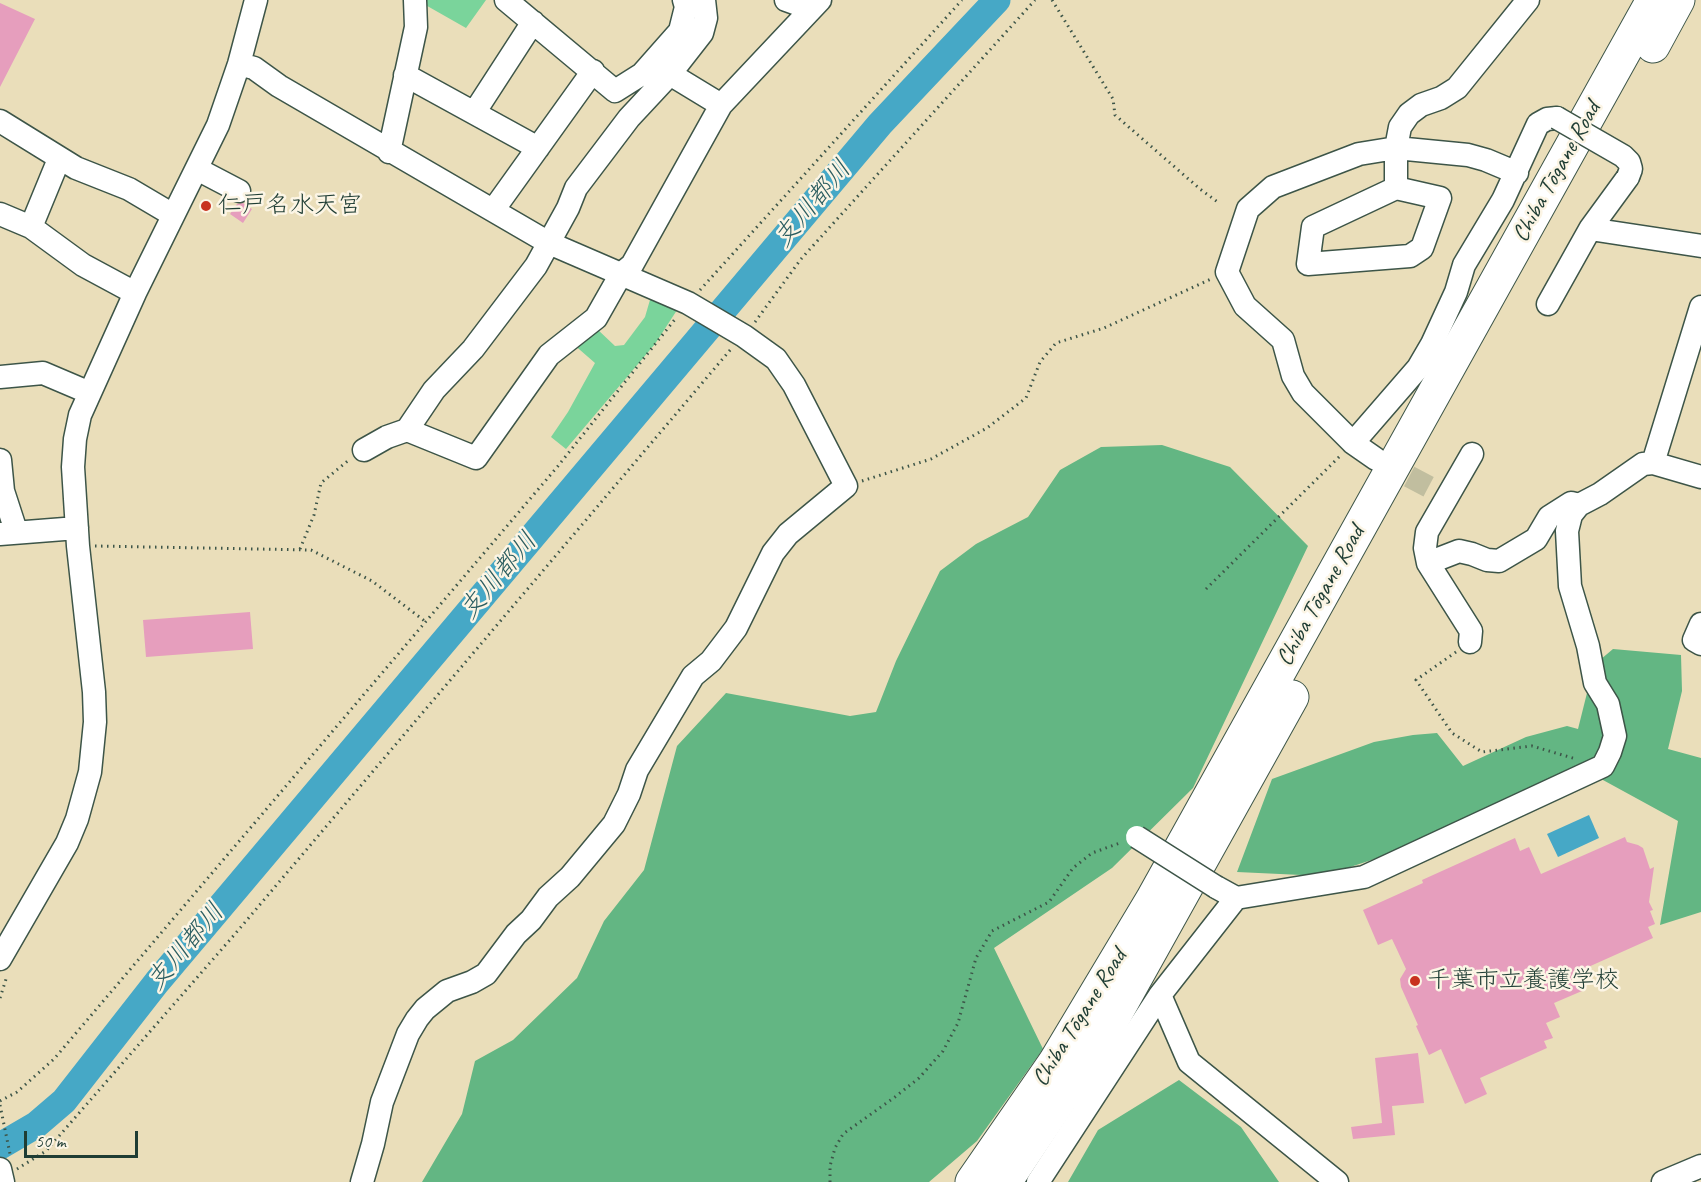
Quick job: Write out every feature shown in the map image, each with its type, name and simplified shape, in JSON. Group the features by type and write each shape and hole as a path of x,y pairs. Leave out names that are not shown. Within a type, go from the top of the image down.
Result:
{"highway":[{"name":"Chiba Tōgane Road","path":"972,1182 1055,1062 1152,900 1653,0"},
{"name":"Chiba Tōgane Road","path":"1005,1182 1106,1031 1678,0"}],"street":[{"path":"0,959 67,843 77,819 90,772 95,722 94,692 78,537 74,467 75,439 80,415 135,293 218,125 239,64 256,0"},
{"path":"389,152 416,27 415,0"},
{"path":"506,0 615,91 642,74 680,31 686,7 684,0"},
{"path":"364,450 387,437 407,430 434,390 473,349 536,266 576,188 629,118 670,74 702,33 706,18 704,0"},
{"path":"786,0 815,5"},
{"path":"1396,188 1396,148 1400,127 1409,114 1421,105 1442,98 1457,88 1528,0"},
{"path":"407,430 476,458 549,355 596,318 621,274 632,265 721,105 815,5"},
{"path":"474,113 533,22"},
{"path":"239,64 254,68 279,87 389,152 494,209 549,243 688,303 744,336 776,359 786,371 846,486 788,534 773,553 736,628 711,661 693,676 648,751 637,770 629,794 614,824 570,877 548,897 531,920 516,934 486,974 447,991 425,1009 417,1019 408,1034 382,1102 362,1182"},
{"path":"494,209 593,71"},
{"path":"670,74 721,105"},
{"path":"405,75 538,148"},
{"path":"1353,443 1418,368 1432,345 1456,292 1464,265 1517,173 1538,124 1547,119 1557,118 1623,156 1629,162 1631,169 1628,177 1590,229 1548,304"},
{"path":"0,121 59,159 129,189 173,215"},
{"path":"1376,459 1353,443 1303,393 1293,376 1283,340 1245,306 1227,272 1248,209 1273,187 1359,154 1396,148 1468,156 1486,160 1517,173"},
{"path":"31,227 59,159"},
{"path":"197,169 239,191"},
{"path":"1396,188 1440,198 1422,248 1410,256 1308,264 1313,228 1396,188"},
{"path":"0,214 31,227 82,265 135,293"},
{"path":"1590,229 1701,246"},
{"path":"1653,463 1701,307"},
{"path":"0,377 43,373 90,393"},
{"path":"1470,642 1471,632 1428,562 1425,548 1428,532 1472,454"},
{"path":"0,460 8,532 78,537"},
{"path":"1137,837 1236,898 1364,877 1603,766 1615,736 1608,704 1595,683 1588,645 1570,586 1567,531 1571,515 1580,505 1643,464 1653,463 1701,477"},
{"path":"1428,562 1459,551 1487,560 1499,561 1536,539 1549,517 1571,503 1580,505"},
{"path":"1701,624 1694,640 1701,644"},
{"path":"1038,1182 1160,996 1236,898"},
{"path":"1160,996 1189,1062 1337,1182"},
{"path":"1663,1182 1701,1166"}],"path":[{"path":"962,0 688,303 558,466 54,1059 17,1092 0,1103 6,1172 46,1151 235,934 677,411 744,336 801,259 1035,0"},
{"path":"1052,0 1113,99 1115,115 1219,203"},
{"path":"846,486 932,459 987,428 1026,398 1040,362 1056,343 1104,328 1227,272"},
{"path":"1206,589 1353,443"},
{"path":"299,550 314,515 321,483 342,464 364,450"},
{"path":"78,537 311,550 372,581 426,622"},
{"path":"1470,642 1416,680 1452,733 1482,752 1532,746 1603,766"},
{"path":"830,1182 830,1166 835,1148 843,1134 919,1078 943,1051 958,1023 976,958 992,931 1049,902 1073,868 1092,853 1137,837"}],"green space":[{"path":"422,0 486,0 466,28 422,3"},
{"path":"652,293 679,307 655,344 566,449 551,437 568,412 595,363 572,343 596,328 615,346 624,345 645,317"},
{"path":"1162,445 1230,467 1308,546 1193,788 1112,868 994,948 1043,1049 977,1141 929,1182 422,1182 462,1114 475,1061 513,1040 577,978 604,921 644,870 677,746 726,693 850,716 876,712 896,661 940,571 976,544 1028,517 1060,470 1101,447"},
{"path":"1613,649 1681,655 1682,691 1668,749 1701,758 1701,912 1660,925 1678,821 1581,768 1429,841 1323,876 1237,872 1272,779 1374,742 1413,735 1437,733 1463,766 1526,737 1567,726 1578,729 1594,665"},
{"path":"1179,1080 1241,1127 1279,1182 1068,1182 1098,1130"}],"water":[{"path":"1589,815 1599,838 1558,857 1547,834"}],"building":[{"path":"0,3 35,19 0,87"},
{"path":"243,203 252,209 243,223 230,214 237,204"},
{"path":"250,612 253,649 146,657 143,620"},
{"path":"1625,837 1627,842 1643,848 1650,869 1654,867 1649,902 1655,924 1648,927 1653,938 1586,968 1585,977 1580,986 1582,991 1554,1003 1560,1017 1546,1023 1553,1038 1544,1041 1547,1048 1480,1078 1487,1094 1465,1104 1441,1049 1429,1055 1416,1026 1418,1025 1401,987 1400,979 1406,969 1392,939 1378,945 1363,910 1423,883 1422,880 1515,838 1520,851 1529,847 1541,874"},
{"path":"1418,1053 1424,1103 1392,1106 1395,1135 1353,1139 1351,1127 1382,1123 1375,1058"}],"waterway":[{"name":"支川都川","path":"0,1146 36,1125 64,1101 157,982 880,124 997,0"}],"tunnel":[{"path":"1380,461 1448,497"}],"place":[{"name":"仁戸名水天宮","path":"206,206"},
{"name":"千葉市立養護学校","path":"1415,981"}]}
